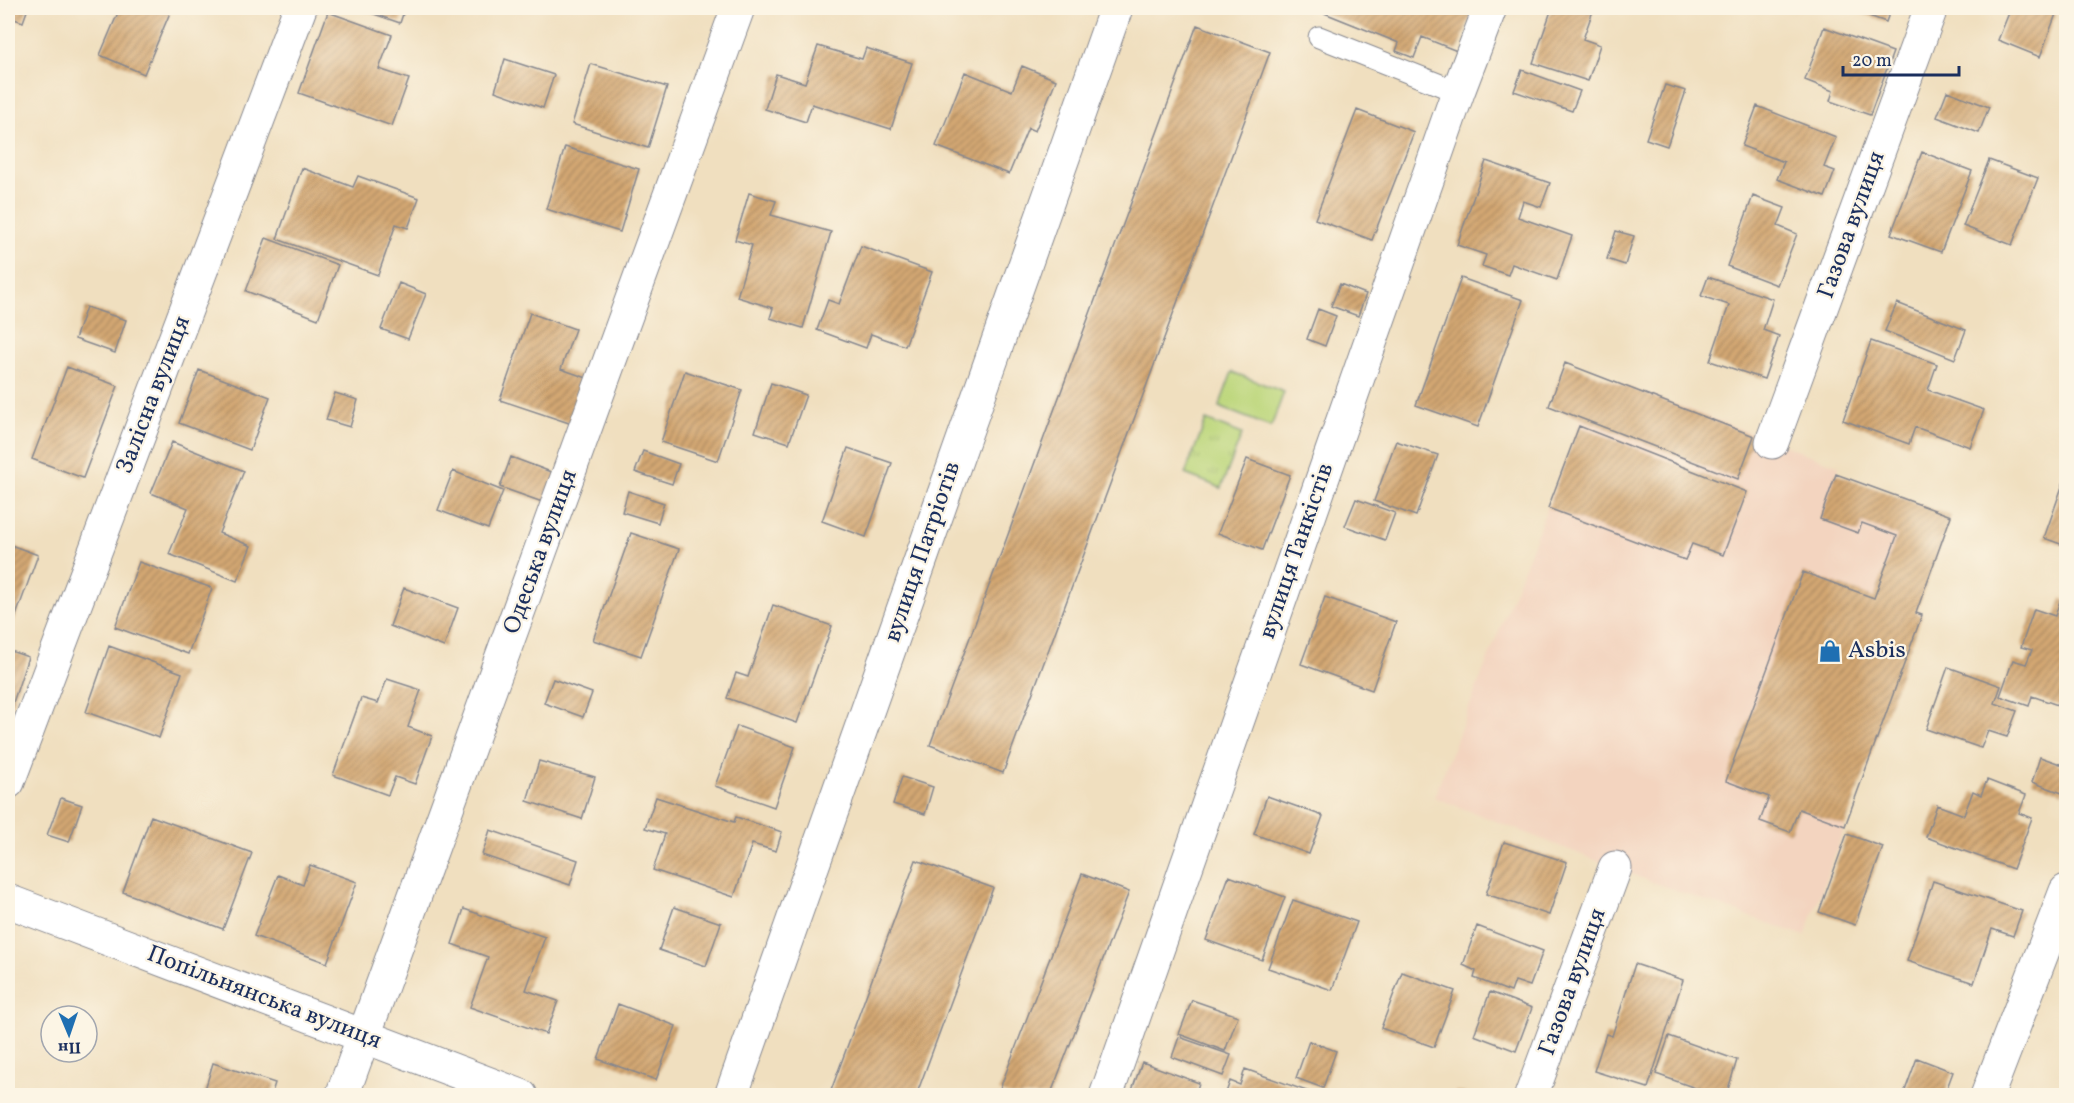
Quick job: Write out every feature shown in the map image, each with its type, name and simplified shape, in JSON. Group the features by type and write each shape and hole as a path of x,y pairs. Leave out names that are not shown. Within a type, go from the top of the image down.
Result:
{"street":[{"name":"Залісна вулиця","path":"8,782 300,8"},
{"name":"Одеська вулиця","path":"342,1095 738,8"},
{"name":"вулиця Патріотів","path":"731,1095 1116,8"},
{"name":"вулиця Танкістів","path":"1106,1095 1458,92 1490,8"},
{"name":"Газова вулиця","path":"1772,442 1931,8"},
{"name":"Газова вулиця","path":"1531,1095 1615,868"},
{"path":"1987,1095 2067,891"},
{"name":"Попільнянська вулиця","path":"8,901 521,1095"}],"lane":[{"path":"1319,37 1458,92"}],"shaded area":[{"path":"1565,363 1839,466 1837,474 1951,516 1916,612 1922,615 1805,936 1641,878 1434,797 1579,426 1580,419 1549,406"}],"green space":[{"path":"1232,372 1284,392 1271,427 1219,407"},
{"path":"1206,420 1242,434 1221,488 1185,474"}],"building":[{"path":"8,8 28,8 23,22 8,17"},
{"path":"120,8 172,8 144,74 100,55"},
{"path":"357,8 405,8 400,23"},
{"path":"1318,8 1474,8 1457,51 1422,37 1414,58 1396,51 1399,43 1317,10"},
{"path":"1552,8 1594,8 1583,39 1600,45 1588,81 1533,63"},
{"path":"1847,8 1891,8 1886,22"},
{"path":"2011,8 2038,8 2056,14 2040,57 1998,40"},
{"path":"328,12 392,35 379,69 409,79 392,126 299,93"},
{"path":"1197,25 1270,52 1003,773 930,745"},
{"path":"1824,27 1893,52 1870,115 1830,101 1833,91 1805,80"},
{"path":"818,46 862,59 866,48 912,63 891,129 812,104 806,122 765,109 776,74 805,83"},
{"path":"505,59 554,75 543,108 495,91"},
{"path":"591,64 667,87 648,148 572,124"},
{"path":"1022,66 1056,80 1035,131 1028,128 1009,174 936,146 965,72 1012,91"},
{"path":"1522,70 1580,91 1572,111 1514,91"},
{"path":"1665,85 1686,91 1667,146 1646,139"},
{"path":"1947,91 1989,107 1979,133 1937,117"},
{"path":"1757,106 1836,137 1824,167 1835,171 1825,197 1777,179 1784,162 1742,146"},
{"path":"1357,110 1414,132 1372,240 1315,219"},
{"path":"565,147 639,169 620,232 546,209"},
{"path":"1922,152 1972,171 1941,252 1891,234"},
{"path":"1989,160 2038,178 2012,245 1963,226"},
{"path":"1486,161 1550,183 1541,207 1523,201 1518,217 1572,236 1557,280 1512,264 1508,275 1482,266 1486,255 1457,245"},
{"path":"302,168 353,187 358,176 419,198 408,228 396,224 378,275 277,239"},
{"path":"749,193 776,201 771,215 831,232 803,328 770,318 773,308 737,297 752,245 735,240"},
{"path":"1753,196 1785,208 1778,226 1797,234 1777,285 1727,266"},
{"path":"1616,231 1634,236 1625,265 1607,259"},
{"path":"266,238 338,265 318,319 246,291"},
{"path":"861,246 932,272 905,346 871,334 866,348 817,330 828,300 839,304"},
{"path":"1708,277 1773,299 1763,330 1779,336 1764,379 1710,361 1729,305 1701,296"},
{"path":"1461,278 1523,300 1478,427 1416,405"},
{"path":"399,283 426,294 408,339 381,329"},
{"path":"1340,284 1366,294 1358,316 1331,306"},
{"path":"1897,303 1966,330 1955,359 1885,331"},
{"path":"86,307 126,320 115,353 75,339"},
{"path":"1318,309 1336,316 1325,346 1307,339"},
{"path":"530,313 575,329 561,369 587,378 572,424 500,400"},
{"path":"1871,341 1937,364 1928,390 1984,410 1970,447 1915,427 1909,444 1843,420"},
{"path":"1565,363 1754,436 1738,479 1549,406"},
{"path":"67,367 118,386 83,478 32,459"},
{"path":"199,370 270,397 250,450 179,423"},
{"path":"685,371 742,390 718,461 661,442"},
{"path":"771,383 806,395 789,443 755,432"},
{"path":"335,393 358,400 350,427 326,420"},
{"path":"1579,426 1747,492 1723,555 1692,544 1685,560 1548,508"},
{"path":"1396,441 1438,455 1416,516 1374,501"},
{"path":"172,442 244,471 219,533 251,546 237,581 169,554 188,508 151,493"},
{"path":"848,448 892,463 866,537 822,521"},
{"path":"643,451 679,464 672,484 635,472"},
{"path":"511,457 559,475 548,504 500,487"},
{"path":"1247,459 1290,475 1262,550 1218,533"},
{"path":"453,471 503,491 488,529 438,510"},
{"path":"1836,474 1951,516 1916,613 1922,615 1845,826 1799,809 1790,832 1760,821 1769,797 1726,781 1803,572 1874,598 1897,536 1862,523 1858,533 1820,519"},
{"path":"2064,481 2066,481 2066,546 2044,538"},
{"path":"628,491 664,503 658,523 622,512"},
{"path":"1356,499 1395,513 1385,540 1345,526"},
{"path":"631,533 679,549 641,656 593,640"},
{"path":"8,544 38,555 13,624 8,622"},
{"path":"139,562 212,588 188,654 115,627"},
{"path":"404,588 458,608 444,647 390,626"},
{"path":"1325,597 1396,622 1372,690 1301,664"},
{"path":"2061,598 2066,600 2066,708 2032,696 2029,706 2000,696 2013,660 2026,664 2032,650 2021,647 2034,609 2055,616"},
{"path":"773,605 832,626 797,723 727,698 736,673 748,677"},
{"path":"109,646 182,673 159,738 86,712"},
{"path":"8,650 28,657 8,718"},
{"path":"1948,667 2001,686 1995,703 2017,711 2007,737 1988,731 1981,748 1926,729"},
{"path":"387,679 421,690 408,727 432,736 415,784 395,777 388,795 333,775 361,698 378,703"},
{"path":"553,679 592,693 583,717 544,703"},
{"path":"737,726 795,747 774,807 715,786"},
{"path":"2040,757 2066,766 2066,781 2062,793 2032,782"},
{"path":"539,761 595,777 582,819 527,801"},
{"path":"902,777 933,787 925,814 893,804"},
{"path":"1987,780 2026,795 2019,813 2032,818 2013,869 1926,837 1937,805 1964,815 1973,791 1981,795"},
{"path":"1267,796 1323,816 1309,854 1254,834"},
{"path":"656,797 734,822 736,817 782,832 776,851 752,844 734,897 653,870 665,834 645,828"},
{"path":"61,798 82,805 69,842 47,835"},
{"path":"151,816 252,853 223,929 123,892"},
{"path":"490,830 578,860 570,885 482,855"},
{"path":"1847,834 1883,847 1855,925 1819,912"},
{"path":"1504,842 1567,862 1549,915 1486,894"},
{"path":"916,860 993,888 916,1096 829,1096"},
{"path":"310,865 357,882 327,963 254,936 278,875 303,885"},
{"path":"1082,874 1129,892 1050,1096 1011,1096 999,1091"},
{"path":"1229,876 1285,897 1262,960 1206,940"},
{"path":"1933,881 2022,911 2013,936 1992,929 1974,983 1907,961"},
{"path":"1293,900 1357,922 1332,990 1268,968"},
{"path":"674,907 721,923 706,966 659,950"},
{"path":"464,909 545,937 526,990 558,1001 546,1034 470,1007 488,957 452,944"},
{"path":"1477,926 1543,951 1530,986 1515,981 1511,992 1474,978 1476,971 1463,965"},
{"path":"1635,964 1683,980 1648,1088 1594,1071 1606,1034 1612,1036"},
{"path":"1402,972 1455,991 1434,1047 1381,1028"},
{"path":"1490,992 1532,1008 1516,1051 1474,1035"},
{"path":"1192,1000 1238,1016 1225,1051 1179,1034"},
{"path":"618,1004 676,1026 656,1080 598,1059"},
{"path":"1669,1036 1737,1060 1726,1096 1718,1096 1656,1074"},
{"path":"1179,1037 1231,1055 1223,1076 1172,1057"},
{"path":"1309,1041 1336,1051 1323,1088 1296,1078"},
{"path":"1917,1058 1953,1072 1944,1096 1903,1096"},
{"path":"1142,1062 1199,1083 1195,1096 1130,1096"},
{"path":"213,1063 275,1083 271,1096 203,1096"},
{"path":"1245,1069 1315,1094 1315,1096 1225,1096 1230,1081 1240,1085"},
{"path":"1456,1091 1469,1095 1469,1096 1455,1096"}],"place":[{"name":"Asbis","path":"1830,651"}]}
